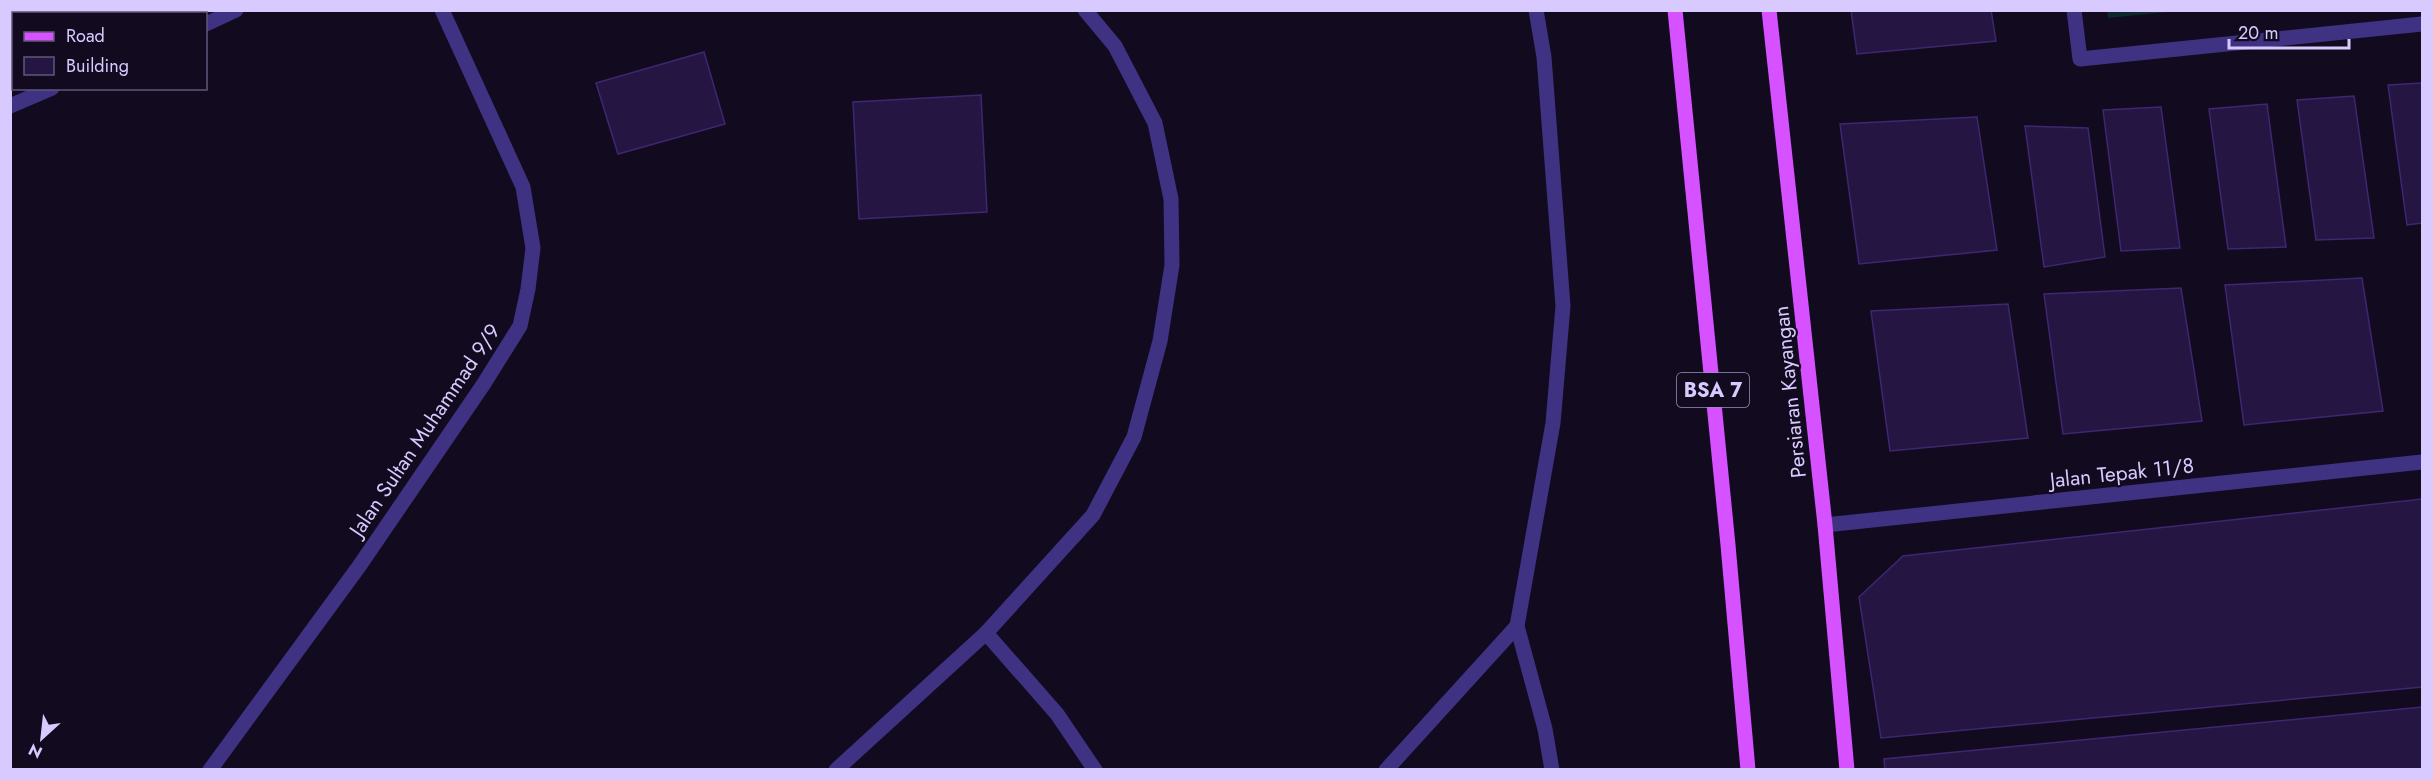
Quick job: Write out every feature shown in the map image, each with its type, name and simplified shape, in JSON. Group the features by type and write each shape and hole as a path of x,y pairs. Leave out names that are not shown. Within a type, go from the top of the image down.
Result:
{"main road":[{"name":"BSA 7","path":"1675,10 1748,770"},
{"name":"Persiaran Kayangan","path":"1769,10 1825,525 1847,770"}],"street":[{"path":"207,24 237,10"},
{"name":"Jalan Sultan Muhammad 9/9","path":"210,770 366,556 483,385 520,326 528,289 533,248 524,187 442,10"},
{"path":"836,770 986,633 1093,515 1134,437 1160,341 1172,265 1171,199 1155,123 1115,46 1085,10"},
{"path":"1536,10 1544,57 1563,306 1553,423 1517,626 1545,729 1552,770"},
{"path":"2074,10 2080,59 2422,24"},
{"path":"10,106 47,90"},
{"name":"Jalan Tepak 11/8","path":"1825,525 2422,462"},
{"path":"1386,770 1517,626"},
{"path":"986,633 1057,714 1095,770"}],"green space":[{"path":"2107,10 2177,10 2177,11 2108,18"}],"building":[{"path":"1851,10 1991,10 1996,41 1857,54"},
{"path":"704,52 725,124 618,154 596,83"},
{"path":"2422,83 2422,223 2407,225 2388,85"},
{"path":"981,95 987,212 859,219 853,102"},
{"path":"2354,96 2374,238 2316,240 2297,100"},
{"path":"2267,104 2286,247 2228,249 2209,109"},
{"path":"2161,107 2180,248 2121,251 2103,110"},
{"path":"1977,117 1997,250 1859,264 1840,124"},
{"path":"2025,126 2088,128 2105,257 2044,267"},
{"path":"2362,278 2383,411 2244,425 2225,285"},
{"path":"2181,288 2202,421 2063,434 2044,294"},
{"path":"2008,304 2028,438 1890,451 1871,311"},
{"path":"2422,499 2422,687 1881,738 1859,597 1903,556"},
{"path":"2422,707 2422,770 1885,770 1884,759"}]}
